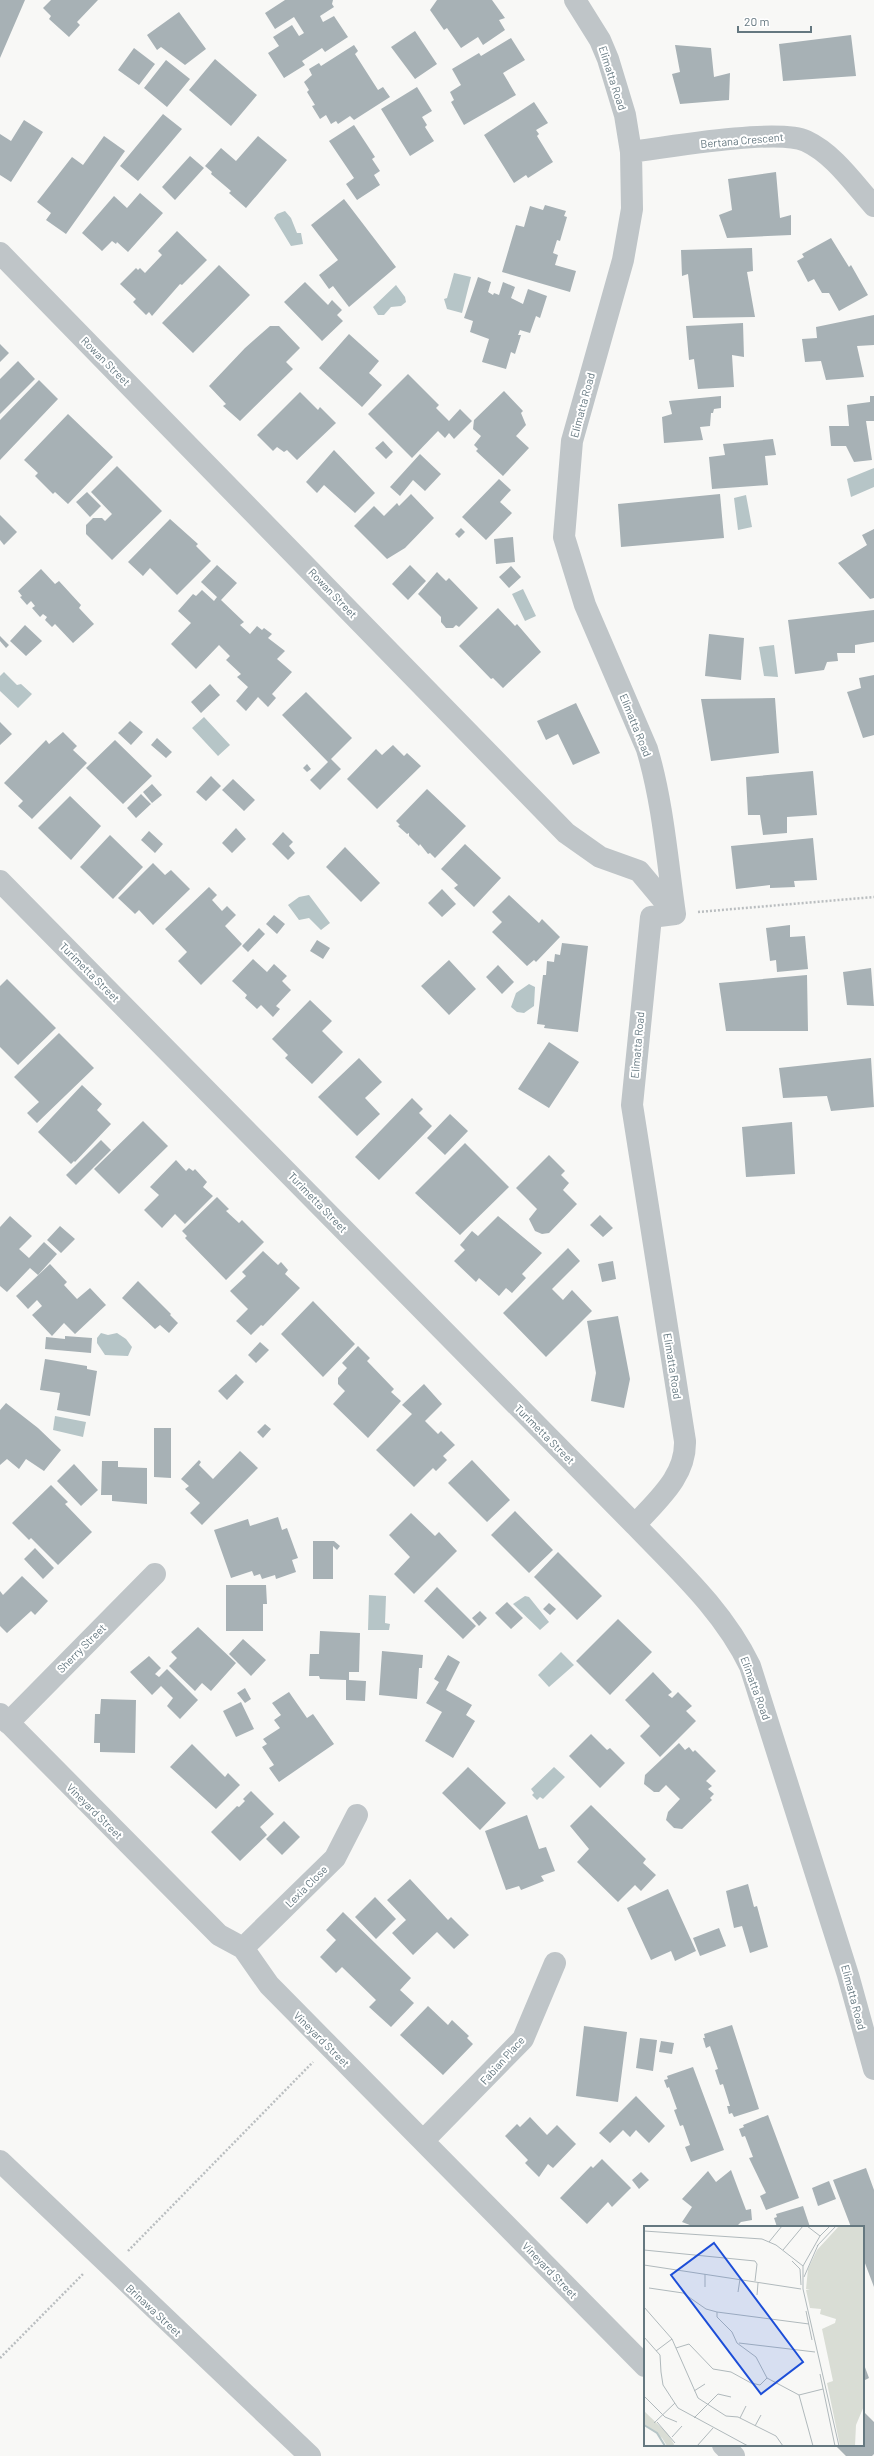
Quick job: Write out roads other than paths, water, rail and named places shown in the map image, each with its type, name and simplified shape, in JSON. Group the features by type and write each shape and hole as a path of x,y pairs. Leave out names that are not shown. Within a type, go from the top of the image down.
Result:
{"street":[{"name":"Elimatta Road","path":"576,0 600,40 608,59 625,114 631,152 632,209 628,235 572,441 564,537 585,604 650,760 662,806 675,914 651,917 632,1105 686,1455 673,1482 634,1525 718,1612 738,1641 750,1666 848,1976 874,2068"},
{"name":"Bertana Crescent","path":"631,152 791,136 821,149 874,206"},
{"name":"Rowan Street","path":"0,253 566,833 600,857 639,870 675,914"},
{"name":"Turimetta Street","path":"0,880 634,1525"},
{"name":"Sherry Street","path":"4,1719 155,1574"},
{"name":"Vineyard Street","path":"4,1719 219,1935 243,1948 268,1985 644,2365"},
{"name":"Lexia Close","path":"243,1948 335,1858 357,1815"},
{"name":"Fabian Place","path":"423,2141 523,2039 555,1963"},
{"name":"Brinawa Street","path":"0,2161 105,2263 310,2456"},
{"path":"724,2446 734,2456"}]}
